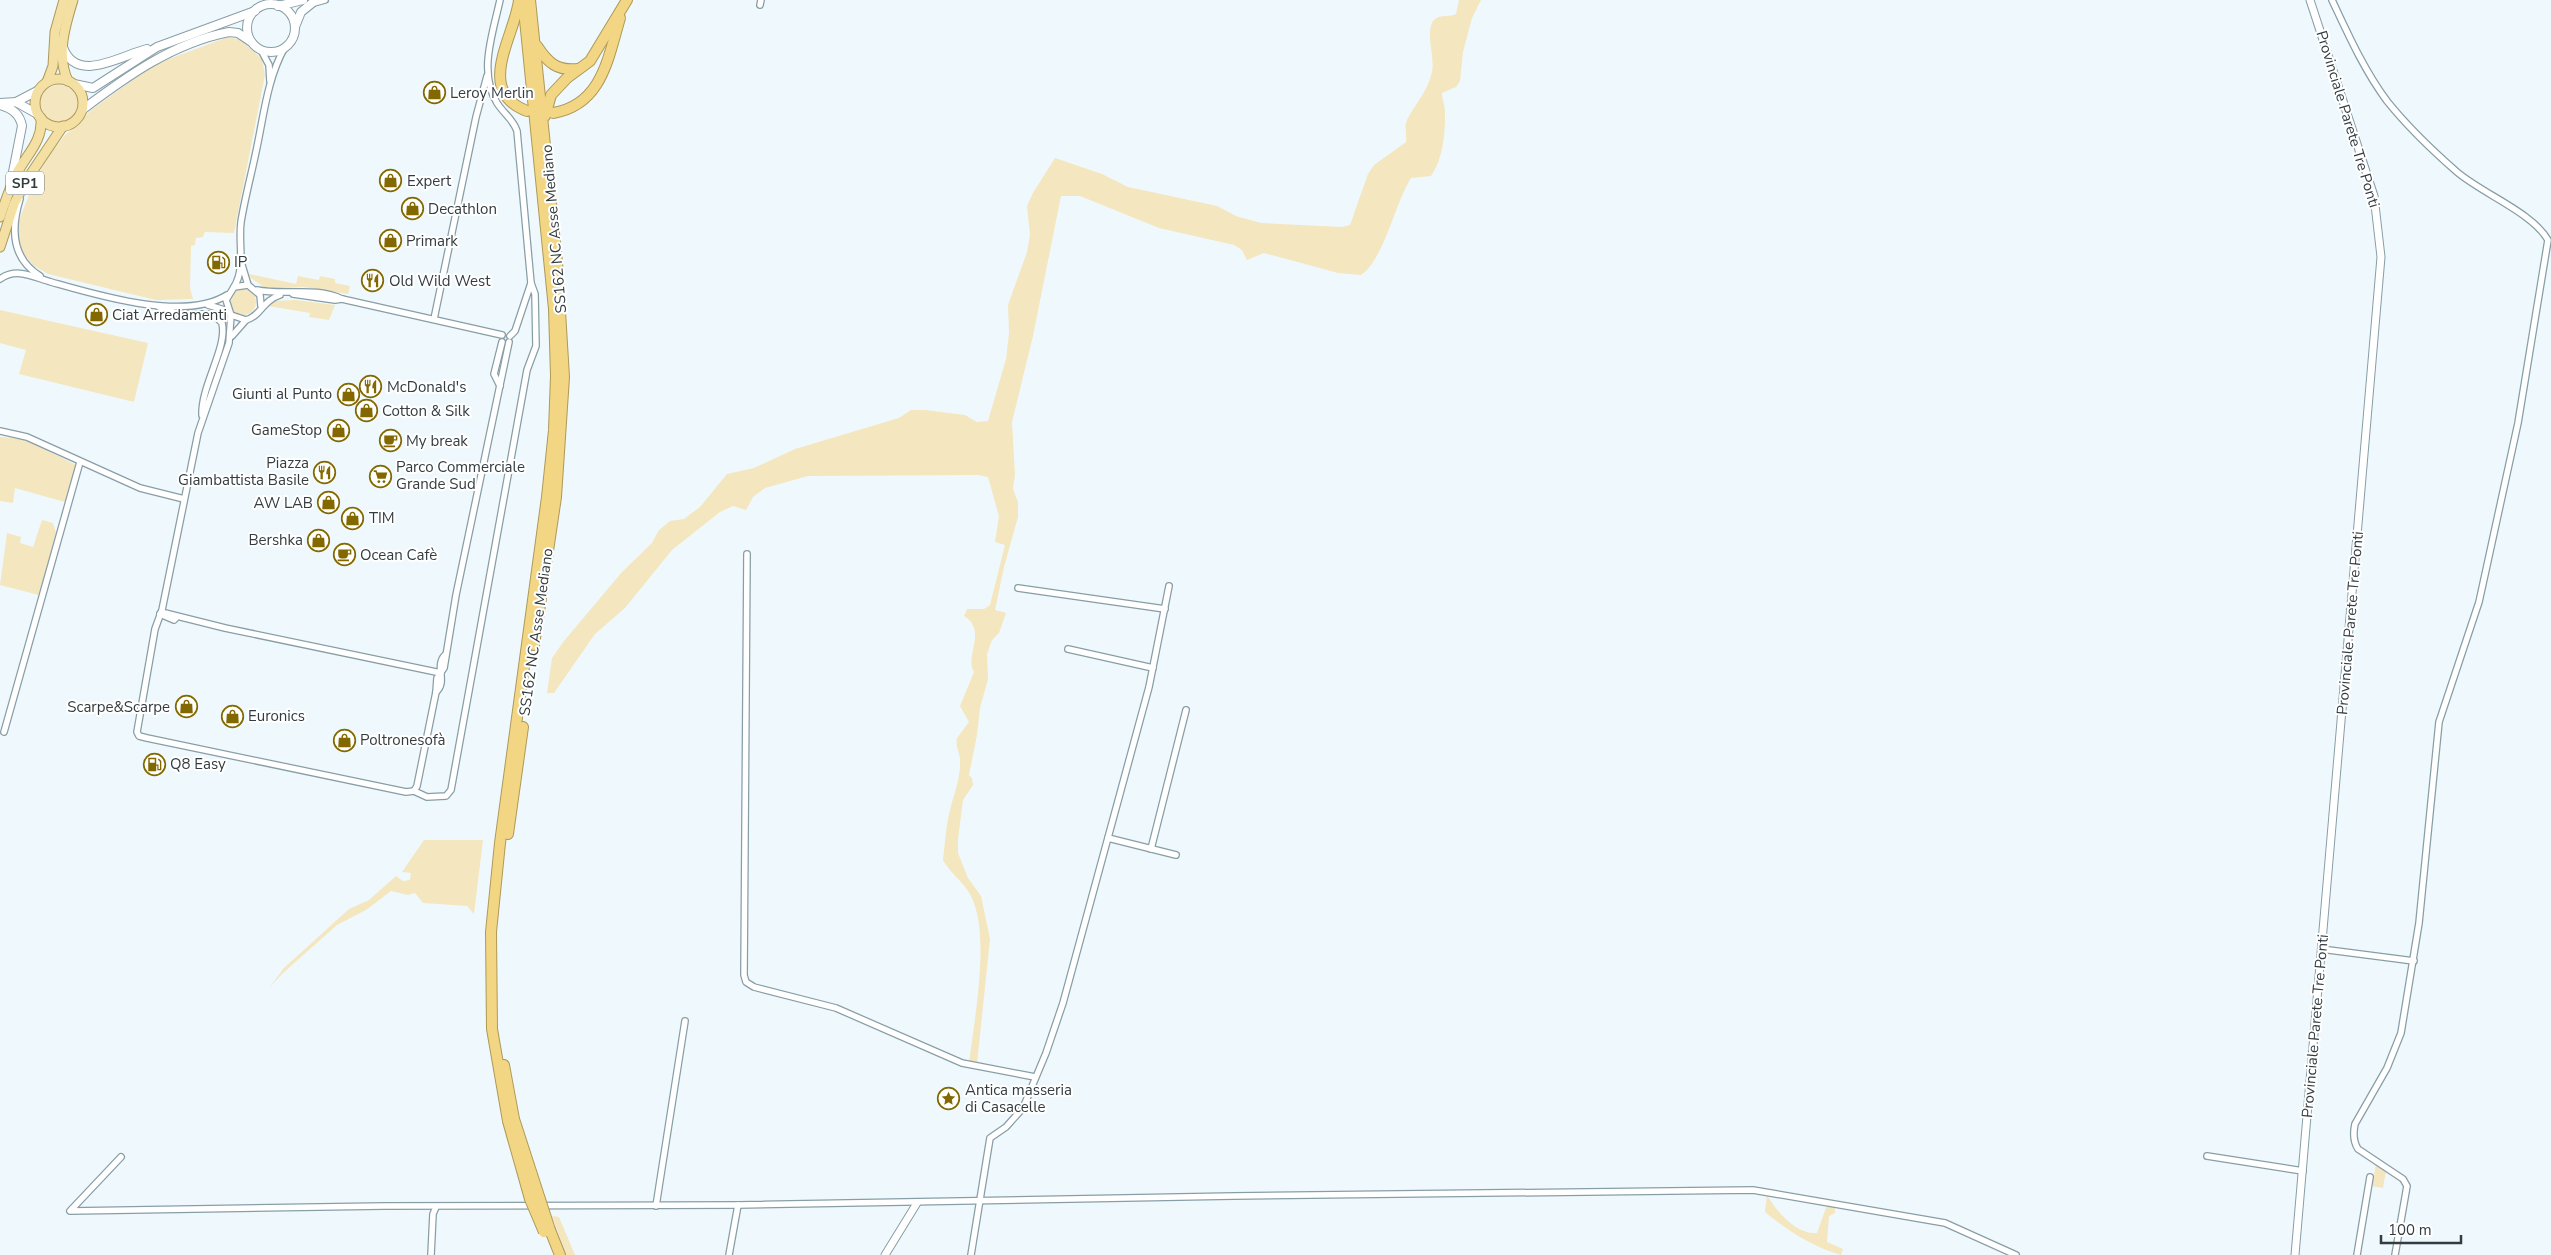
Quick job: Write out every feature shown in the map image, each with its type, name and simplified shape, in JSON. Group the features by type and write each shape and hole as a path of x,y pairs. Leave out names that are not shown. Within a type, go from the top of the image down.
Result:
{"highway":[{"path":"519,0 499,75 505,94 512,102 527,111"},
{"name":"SS162 NC Asse Mediano","path":"523,0 554,263"},
{"name":"SS162 NC Asse Mediano","path":"530,0 544,120 558,310 556,376 554,430 504,843 497,936 495,1024 511,1120 553,1255"},
{"path":"544,120 551,96 567,78 590,61 626,1"},
{"path":"553,113 573,107 586,100 596,88 604,70 626,1"},
{"path":"535,42 553,66 568,70 578,69"},
{"name":"SS162 NC Asse Mediano","path":"547,1231 560,1255"}],"main road":[{"path":"0,104 16,102 39,90 47,82 52,66 55,32 64,0"},
{"path":"73,0 63,44 62,67 82,96 82,110"},
{"path":"63,44 71,61 87,67 98,66 157,48 255,11 266,5 278,6 302,0"},
{"path":"16,102 51,125 63,126 75,120 82,110 133,72 174,50 230,32 238,33 250,40 261,50 273,52 286,47 293,36 301,12 314,2"},
{"path":"278,6 290,14 295,29"},
{"path":"250,40 247,25 255,11"},
{"path":"47,82 61,79 85,88 101,84 130,63 157,48"},
{"path":"39,90 36,104 40,116"},
{"path":"0,104 15,112 20,118 22,126 20,148 9,190"},
{"name":"SP1","path":"0,217 9,190 39,138 42,128 40,116"},
{"name":"SP1","path":"0,247 14,204 26,181 63,126"}],"street":[{"path":"314,2 325,0"},
{"path":"434,319 476,117 487,76 490,48 500,0"},
{"name":"Provinciale Parete Tre Ponti","path":"2295,1255 2381,257 2374,196 2310,0"},
{"path":"2332,0 2351,40 2388,102 2456,171 2477,188 2538,225 2548,240 2534,339 2518,423 2479,602 2440,722 2414,961 2400,1033 2387,1068 2355,1124 2353,1131 2354,1144 2358,1149 2403,1179 2407,1186 2395,1255"},
{"path":"206,304 227,294 234,287 241,264 241,224 271,83 286,47"},
{"path":"261,50 269,64 271,83"},
{"path":"257,290 262,301 261,306 257,314 246,320 229,343 202,417 137,726 139,736 406,792 414,791 427,797 446,796 451,790 527,370 536,346 534,294 531,283 517,131 514,122 498,104 487,76"},
{"path":"26,181 14,222 14,237 18,252 26,265 51,282"},
{"path":"241,264 248,285"},
{"path":"0,278 15,272 158,306 180,314 213,314 222,323 223,335 207,382 202,403 202,417"},
{"path":"414,791 436,692 439,690 441,673 446,659 444,655 510,339 515,331 531,283"},
{"path":"234,287 248,285 257,290 335,300 342,299 502,335 506,333 510,339"},
{"path":"261,306 275,296 288,293"},
{"path":"227,294 226,306 230,313 229,343"},
{"path":"158,306 206,304 246,320"},
{"path":"500,386 494,374 502,335"},
{"path":"502,342 510,339"},
{"path":"0,431 27,437 140,488 184,499"},
{"path":"4,732 80,462"},
{"path":"747,554 746,982 754,987 836,1008 962,1063 1035,1077"},
{"path":"971,1255 990,1138 1006,1126 1023,1108 1063,1003 1154,668 1169,586"},
{"path":"1018,588 1165,609"},
{"path":"160,614 165,613 176,618 436,674 441,673"},
{"path":"1068,649 1154,668"},
{"path":"1151,849 1186,710"},
{"path":"1108,838 1176,855"},
{"path":"2321,949 2414,961"},
{"path":"656,1206 685,1021"},
{"path":"2207,1156 2303,1171"},
{"path":"121,1157 70,1211 384,1206 656,1206 917,1203 1234,1196 1753,1190 1944,1223 2016,1255"},
{"path":"2357,1255 2370,1178"},
{"path":"886,1255 917,1203"},
{"path":"729,1255 738,1205"},
{"path":"431,1255 433,1214 436,1207"}],"shaded area":[{"path":"1459,0 1481,0 1472,18 1463,52 1460,81 1456,87 1442,93 1445,109 1445,128 1439,161 1431,176 1411,178 1377,256 1361,275 1338,273 1264,253 1247,260 1242,250 1234,245 1159,228 1080,196 1061,196 1033,336 1012,422 1015,475 1013,489 1018,502 1018,517 1004,567 995,610 1006,613 999,633 992,640 987,654 988,679 980,708 969,775 972,778 973,785 963,800 958,839 958,853 968,878 981,896 990,939 977,1064 969,1064 977,1002 980,933 977,913 971,896 943,860 950,810 959,773 960,760 957,738 969,722 960,706 974,672 972,659 974,629 971,622 964,616 967,609 984,609 990,605 1005,545 995,542 999,516 988,477 978,475 808,476 765,488 753,497 746,510 733,506 720,512 672,550 625,608 595,634 554,693 547,693 552,658 622,572 652,543 659,530 670,521 684,519 700,507 727,474 754,468 795,449 899,418 911,410 965,415 977,422 988,421 1006,359 1009,333 1008,305 1027,252 1030,235 1027,206 1055,158 1102,174 1128,187 1217,206 1236,216 1261,223 1342,227 1350,225 1368,174 1374,165 1406,142 1407,120 1424,91 1432,72 1430,28 1432,23 1437,18 1456,14"},
{"path":"228,37 241,40 262,59 265,75 234,233 205,232 203,237 196,238 195,245 191,246 190,288 193,299 156,300 48,274 33,265 22,251 18,239 18,222 37,176 65,135 78,125 90,111 142,73 161,62"},
{"path":"59,85 73,90 78,104 73,118 59,123 45,118 40,104 45,90"},
{"path":"249,274 296,284 298,276 319,280 320,276 335,279 335,283 350,286 348,294 303,287 267,289 251,278"},
{"path":"243,289 252,293 256,302 252,311 243,315 234,311 230,302 234,293"},
{"path":"296,300 335,305 329,320 309,317 310,313 268,306 275,301"},
{"path":"0,310 148,343 134,402 19,374 26,350 0,343"},
{"path":"0,437 23,439 22,443 23,440 26,440 76,465 65,502 15,488 13,503 0,501"},
{"path":"42,520 53,523 56,533 39,595 0,585 7,533 21,537 20,543 33,547"},
{"path":"424,840 483,840 474,914 467,906 423,903 415,893 408,895 391,891 366,910 337,925 269,988 284,968 349,909 369,900 396,876 403,881 410,880 411,873 402,872"},
{"path":"2376,1164 2386,1171 2383,1188 2372,1186"},
{"path":"1767,1195 1788,1221 1809,1233 1817,1233 1827,1205 1835,1206 1835,1213 1829,1216 1827,1242 1843,1249 1841,1255 1801,1238 1765,1212"},
{"path":"552,1216 559,1217 575,1255 566,1255"}],"place":[{"name":"Leroy Merlin","path":"434,93"},
{"name":"Expert","path":"391,181"},
{"name":"Decathlon","path":"412,209"},
{"name":"Primark","path":"390,241"},
{"name":"IP","path":"218,262"},
{"name":"Old Wild West","path":"373,281"},
{"name":"Ciat Arredamenti","path":"96,315"},
{"name":"McDonald's","path":"371,387"},
{"name":"Giunti al Punto","path":"348,394"},
{"name":"Cotton & Silk","path":"366,411"},
{"name":"GameStop","path":"338,430"},
{"name":"My break","path":"390,441"},
{"name":"Piazza Giambattista Basile","path":"325,472"},
{"name":"Parco Commerciale Grande Sud","path":"380,476"},
{"name":"AW LAB","path":"329,503"},
{"name":"TIM","path":"353,518"},
{"name":"Bershka","path":"319,540"},
{"name":"Ocean Cafè","path":"344,555"},
{"name":"Scarpe&Scarpe","path":"186,707"},
{"name":"Euronics","path":"232,716"},
{"name":"Poltronesofà","path":"344,740"},
{"name":"Q8 Easy","path":"154,764"},
{"name":"Antica masseria di Casacelle","path":"949,1099"}]}
